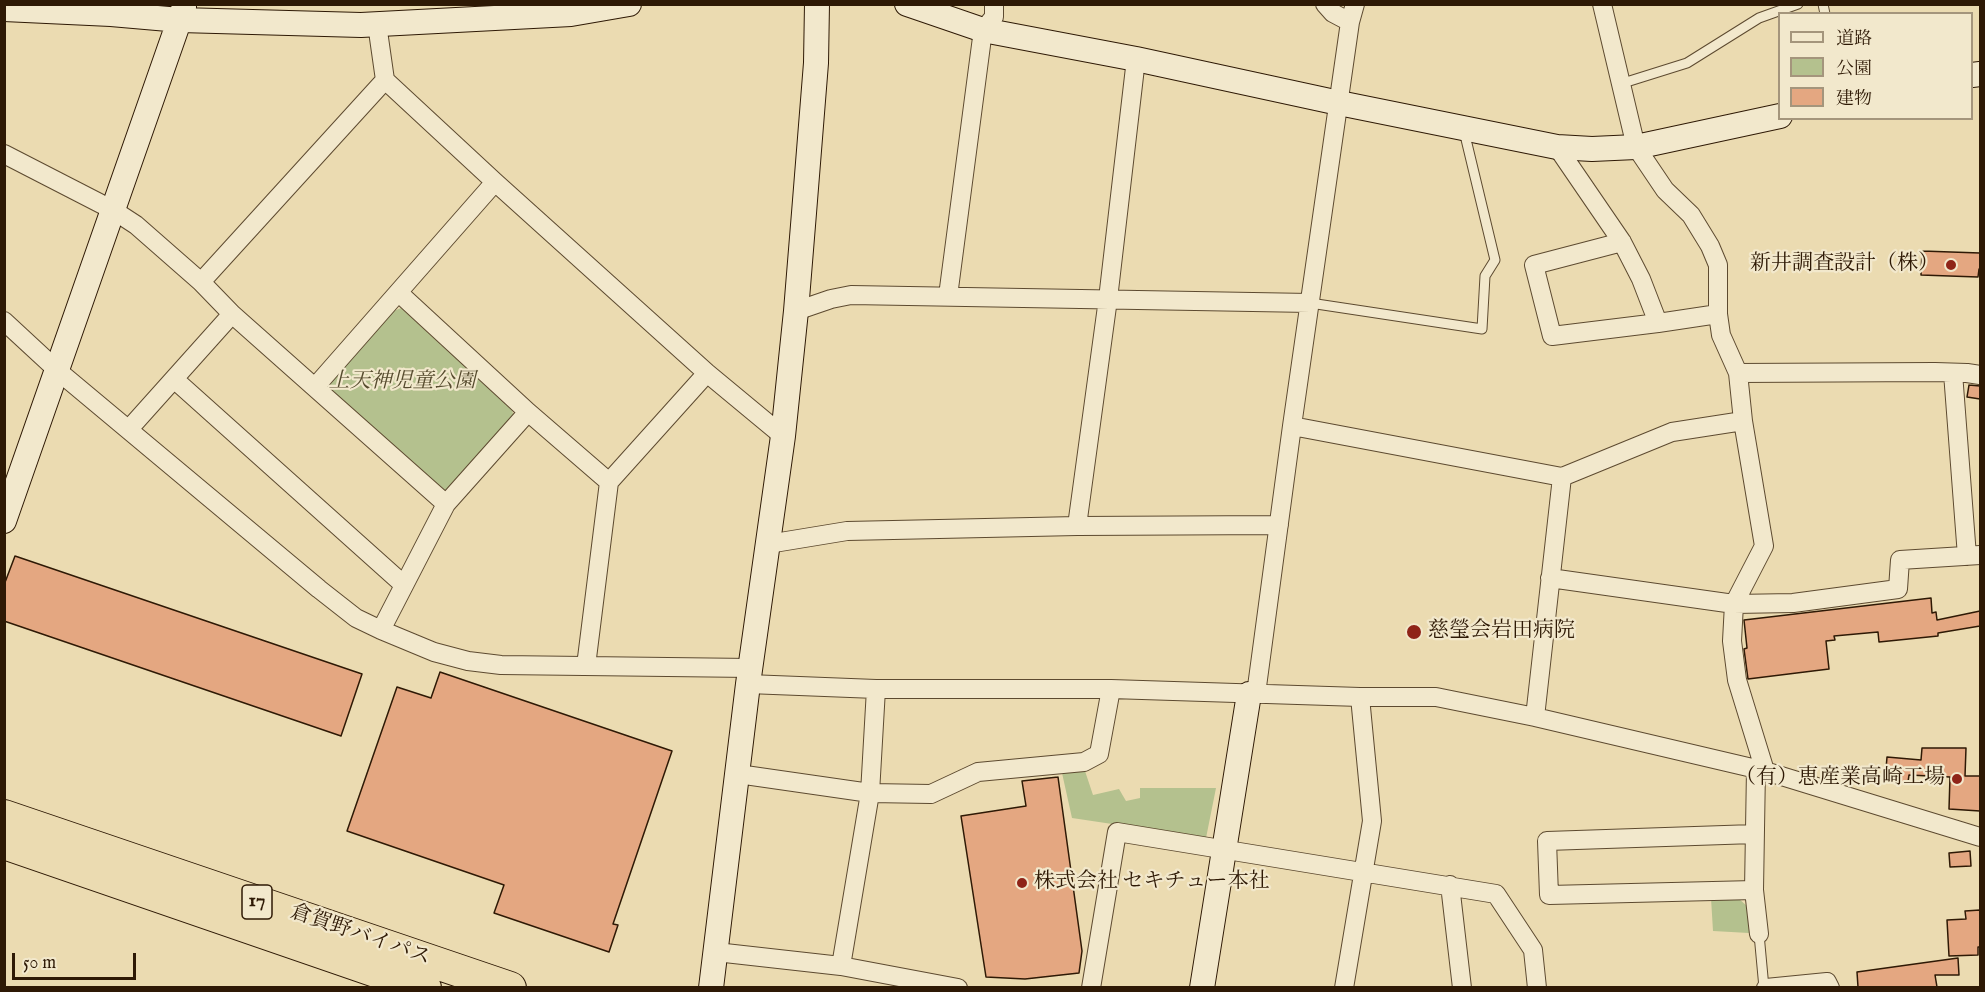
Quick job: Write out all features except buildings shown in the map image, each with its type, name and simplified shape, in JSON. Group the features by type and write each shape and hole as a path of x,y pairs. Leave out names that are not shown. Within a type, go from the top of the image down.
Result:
{"highway":[{"name":"倉賀野バイパス","path":"4,816 510,987"},
{"name":"倉賀野バイパス","path":"4,843 425,987"}],"street":[{"path":"4,9 111,9 377,24 571,14 629,4"},
{"path":"711,987 783,436 796,311 816,63 817,4"},
{"path":"907,4 983,30 1136,59 1557,147 1592,149 1636,147 1778,116"},
{"path":"948,296 983,30 994,17 994,4"},
{"path":"1202,987 1279,525 1353,13 1333,13 1324,4"},
{"path":"1602,4 1636,147 1665,190 1690,215 1710,246 1718,265 1718,314 1722,335 1738,373 1743,421 1764,546 1734,604 1732,641 1737,680 1760,770 1754,834 1759,934"},
{"path":"4,521 182,12"},
{"path":"377,24 385,80 707,373 783,436"},
{"path":"1077,526 1136,59"},
{"path":"201,282 385,80"},
{"path":"1557,147 1622,242 1641,279 1658,323"},
{"path":"4,154 113,210 136,225 201,282 232,314 446,504"},
{"path":"315,387 495,182"},
{"path":"1622,242 1534,265 1552,336 1718,314"},
{"path":"399,293 528,412 609,482"},
{"path":"796,311 851,295 1310,303"},
{"path":"129,429 232,314"},
{"path":"4,321 58,371 356,618 434,652 468,661 750,676 876,688 1111,689 1360,698 1436,698 1535,717 1760,770 1980,837"},
{"path":"1738,373 1935,372 1980,375"},
{"path":"586,666 609,482 707,373"},
{"path":"1550,578 1734,604 1793,603 1898,589 1900,560 1974,556 1953,374"},
{"path":"174,378 404,585"},
{"path":"381,630 446,504 528,412"},
{"path":"1292,426 1562,477 1672,432 1743,421"},
{"path":"1535,717 1562,477"},
{"path":"768,544 847,531 1077,526 1279,525"},
{"path":"841,966 870,793 876,688"},
{"path":"738,774 870,793 931,794 978,772 1084,762 1100,754 1111,689"},
{"path":"1344,987 1372,821 1360,698"},
{"path":"1091,987 1117,832 1496,894 1533,950 1537,987"},
{"path":"1754,834 1547,841 1549,895 1755,890"},
{"path":"1450,885 1462,987"},
{"path":"716,951 841,966 958,987"},
{"path":"1765,987 1827,982 1830,987"}],"lane":[{"path":"1620,84 1687,63 1759,18 1798,4"},
{"path":"1310,303 1482,329 1485,276 1495,260 1463,128"},
{"path":"1759,934 1765,987"}],"green space":[{"name":"上天神児童公園","path":"401,308 512,410 514,417 449,490 442,490 329,390 330,382 394,311"},
{"path":"1085,771 1093,795 1119,789 1126,801 1140,798 1140,788 1216,788 1206,838 1072,818 1062,773"},
{"path":"1711,898 1738,898 1748,907 1749,933 1713,931"}],"place":[{"name":"新井調査設計（株）","path":"1951,265"},
{"name":"慈瑩会岩田病院","path":"1414,632"},
{"name":"（有）恵産業高崎工場","path":"1957,779"},
{"name":"株式会社 セキチュー本社","path":"1022,883"}]}
